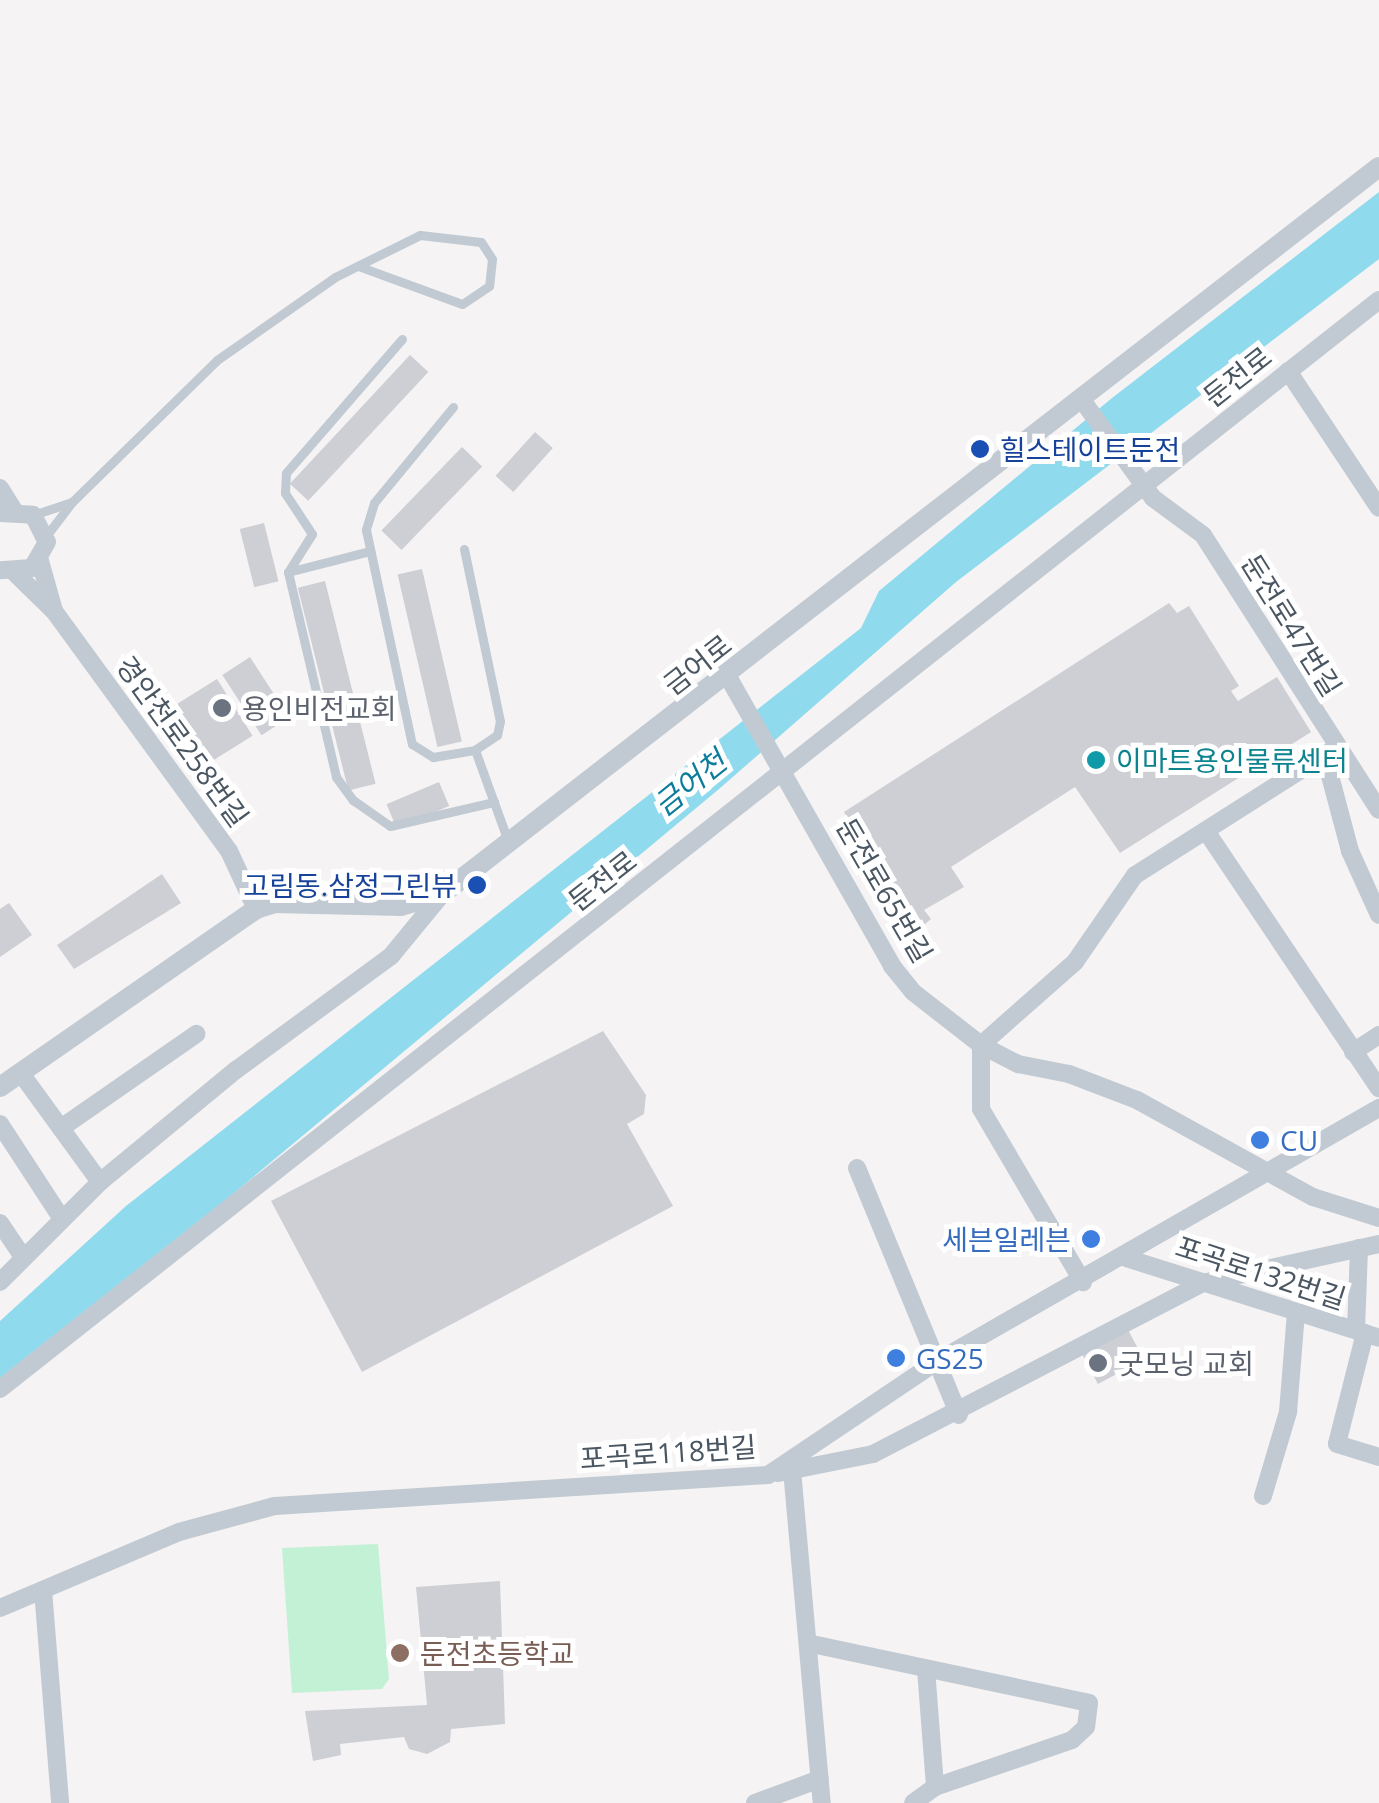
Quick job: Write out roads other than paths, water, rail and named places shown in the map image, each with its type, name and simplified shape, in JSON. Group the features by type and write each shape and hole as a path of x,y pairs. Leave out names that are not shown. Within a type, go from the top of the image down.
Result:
{"street":[{"name":"금어로","path":"0,1086 256,909 274,903 401,906 442,894 731,682 1379,167"},
{"name":"둔전로","path":"0,1389 780,765 1379,300"},
{"path":"1288,371 1379,508"},
{"name":"둔전로47번길","path":"1082,400 1143,484 1202,536 1377,804"},
{"path":"0,488 6,512 33,515 46,536 40,561 54,611"},
{"path":"4,571 40,561"},
{"path":"4,571 54,611"},
{"name":"경안천로258번길","path":"54,611 229,851 256,909"},
{"name":"둔전로65번길","path":"731,682 892,966 913,992 981,1046 1018,1064 1069,1074 1137,1100 1313,1197 1379,1218"},
{"path":"1082,1282 981,1109 981,1046 1075,962 1136,875 1337,747"},
{"path":"1337,747 1329,772 1350,851 1379,915"},
{"path":"1206,831 1379,1088"},
{"path":"0,1282 60,1216 100,1182 236,1070 392,956 442,894"},
{"path":"61,1128 196,1034"},
{"path":"1353,1052 1379,1035"},
{"path":"20,1072 100,1182"},
{"name":"포곡로118번길","path":"0,1608 179,1532 275,1506 768,1475 936,1362 1126,1258 1379,1108"},
{"path":"0,1124 60,1216"},
{"path":"858,1168 958,1415"},
{"path":"0,1223 23,1256"},
{"path":"768,1475 873,1454 958,1415 1203,1282 1379,1244"},
{"path":"1359,1248 1366,1334 1337,1444 1379,1456"},
{"name":"포곡로132번길","path":"1126,1258 1366,1334"},
{"path":"1263,1496 1288,1412 1296,1312"},
{"path":"792,1470 812,1644 822,1803"},
{"path":"43,1590 60,1803"},
{"path":"812,1644 1089,1703 1086,1727 1072,1740 936,1788 913,1803"},
{"path":"926,1669 936,1788"},
{"path":"754,1803 820,1779"}],"lane":[{"path":"46,536 72,502 243,338 358,266 420,235 481,242 492,259 489,286 462,304 358,266"},
{"path":"402,339 286,472 285,493 312,534 288,572 336,778 354,800 390,826 494,802"},
{"path":"454,407 374,503 366,530 412,744 433,756 475,750 496,734 500,720 464,549"},
{"path":"33,515 72,502"},
{"path":"288,572 370,551"},
{"path":"475,750 510,846"}],"water":[{"name":"금어천","path":"1379,192 1379,259 956,582 719,789 228,1198 0,1378 0,1321 126,1206 861,628 879,591 1112,398"}],"place":[{"name":"힐스테이트둔전","path":"980,449"},
{"name":"용인비전교회","path":"222,708"},
{"name":"이마트용인물류센터","path":"1096,760"},
{"name":"고림동.삼정그린뷰","path":"477,885"},
{"name":"CU","path":"1260,1140"},
{"name":"세븐일레븐","path":"1091,1239"},
{"name":"GS25","path":"896,1358"},
{"name":"굿모닝 교회","path":"1098,1363"},
{"name":"둔전초등학교","path":"400,1653"}]}
